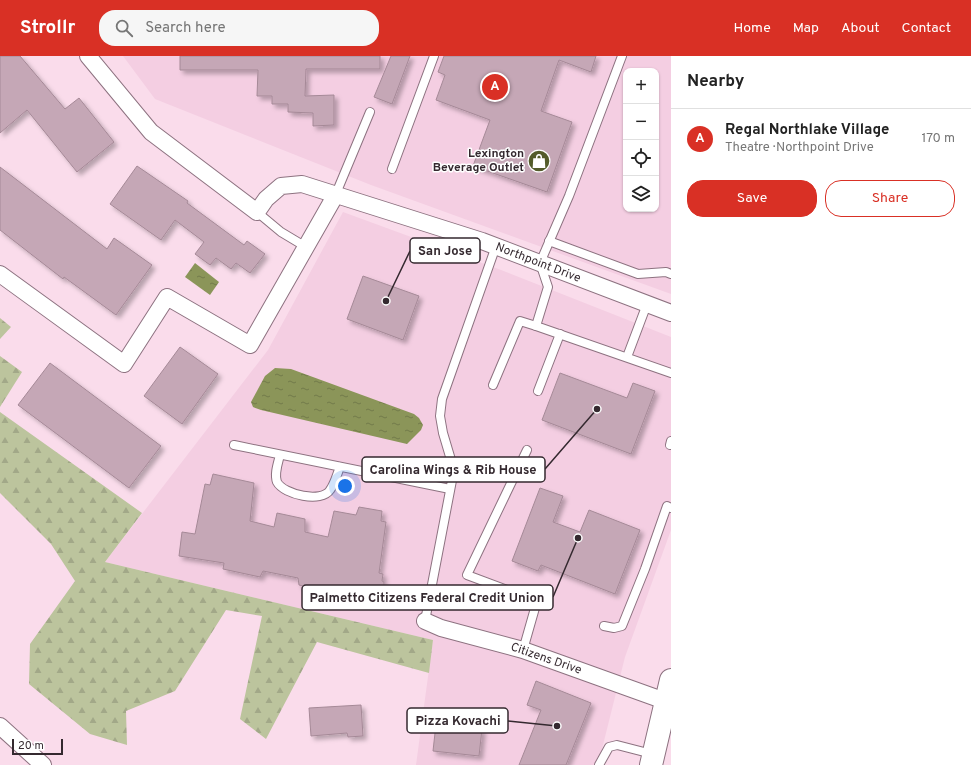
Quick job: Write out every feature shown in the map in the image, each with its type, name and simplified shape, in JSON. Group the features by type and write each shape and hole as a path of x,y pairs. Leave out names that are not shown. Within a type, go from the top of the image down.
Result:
{"main road":[{"path":"652,760 671,680"}],"street":[{"path":"88,56 151,132 258,212"},
{"name":"Northpoint Drive","path":"258,212 266,199 281,186 302,184 335,196 482,241 671,313"},
{"path":"0,274 124,364 167,297 250,345 335,196"},
{"name":"Citizens Drive","path":"425,621 442,628 523,650 665,701"},
{"path":"0,726 43,765"}],"lane":[{"path":"392,169 434,56"},
{"path":"536,326 548,287 540,263 569,196 622,56"},
{"path":"335,196 370,112"},
{"path":"258,212 281,232 306,247"},
{"path":"549,241 638,274 666,272 671,274"},
{"path":"425,621 454,470 443,433 440,416 442,399 496,246"},
{"path":"627,357 647,304"},
{"path":"493,385 520,321 671,372"},
{"path":"538,391 560,334"},
{"path":"234,446 450,489"},
{"path":"523,650 537,601 467,575 528,450"},
{"path":"280,455 276,476 278,483 284,490 290,493 316,497 323,495 330,491 340,466"},
{"path":"604,626 614,628 622,626 669,507"},
{"path":"599,765 609,747 618,745 652,760"}],"shaded area":[{"path":"123,56 671,56 671,294 371,185 155,99"},
{"path":"343,212 501,270 671,337 671,530 625,657 598,765 416,765 433,640 105,562 268,350"}],"green space":[{"path":"0,318 11,327 0,339"},
{"path":"0,356 22,372 0,407"},
{"path":"0,412 142,513 105,562 433,640 429,673 317,642 266,739 240,719 262,616 226,610 175,691 126,711 127,745 90,734 29,684 30,644 75,581 51,544 0,493"}],"water":[{"path":"195,263 219,282 210,295 185,277"},
{"path":"275,368 291,369 414,414 419,418 423,425 421,430 407,444 253,407 251,402 265,376"}],"building":[{"path":"0,56 20,56 65,109 79,98 114,142 77,172 27,110 0,133"},
{"path":"180,56 380,56 380,69 306,69 305,96 334,95 334,125 313,126 313,113 288,112 288,104 272,104 272,96 257,96 258,70 180,70"},
{"path":"391,56 410,56 392,104 374,97"},
{"path":"444,56 596,56 591,72 559,60 541,111 572,122 547,192 473,166 490,120 436,100 445,75 438,72"},
{"path":"137,166 188,201 187,203 244,245 247,241 265,254 250,273 236,263 231,269 216,258 210,265 195,254 204,242 175,220 161,240 110,204"},
{"path":"0,167 107,249 114,238 152,265 116,315 64,277 63,279 0,230"},
{"path":"363,276 419,296 403,340 347,319"},
{"path":"180,347 218,374 182,424 144,396"},
{"path":"50,363 161,446 129,488 18,405"},
{"path":"560,373 627,398 633,383 655,391 631,454 542,420"},
{"path":"213,474 254,483 250,521 274,527 277,513 305,519 305,532 328,537 334,511 356,515 359,507 382,511 381,521 386,522 379,573 383,574 382,581 384,582 384,595 339,587 336,594 299,585 298,578 263,571 260,577 223,569 224,563 179,556 182,532 195,534 205,484 210,485"},
{"path":"540,488 563,496 553,522 580,532 589,510 640,530 615,594 541,565 538,571 512,561"},
{"path":"536,681 591,703 566,765 519,765 541,710 527,705"},
{"path":"361,705 363,736 348,737 347,733 311,736 309,708"},
{"path":"436,724 482,729 479,756 433,751"}],"place":[{"name":"Regal Northlake Village","path":"495,87"},
{"name":"Lexington Beverage Outlet","path":"539,161"},
{"name":"San Jose","path":"386,301"},
{"name":"Carolina Wings & Rib House","path":"597,409"},
{"name":"Palmetto Citizens Federal Credit Union","path":"578,538"},
{"name":"Pizza Kovachi","path":"557,726"}]}
